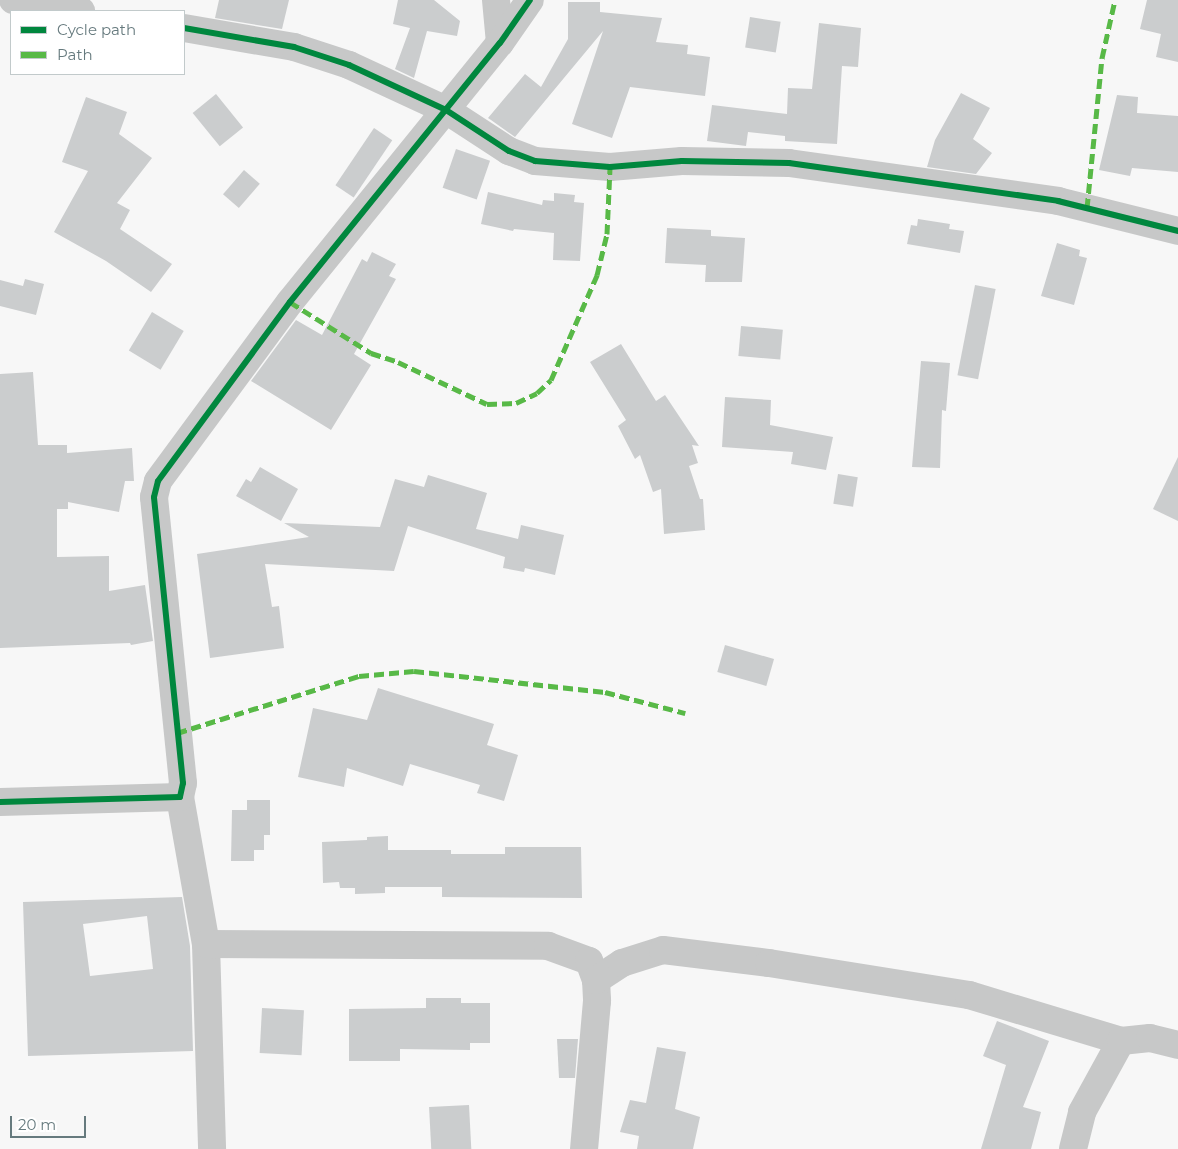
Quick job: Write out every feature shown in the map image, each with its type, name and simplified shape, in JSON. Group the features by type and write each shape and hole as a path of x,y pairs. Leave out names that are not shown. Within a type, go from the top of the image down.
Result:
{"street":[{"path":"13,0 75,10"},
{"path":"496,0 500,44"},
{"path":"212,1149 206,944 180,797 183,783 154,504 158,481 290,302 500,44 530,0"},
{"path":"185,28 294,47 325,56 446,110 509,150 535,161 610,167 682,161 789,163 1058,201 1178,231"},
{"path":"0,802 180,797"},
{"path":"206,944 548,946 570,952 589,961 596,980 598,1001 584,1149"},
{"path":"596,980 622,963 662,950 769,963 969,995 1121,1041 1150,1038 1178,1045"},
{"path":"1073,1149 1082,1112 1121,1041"}],"building":[{"path":"219,0 289,0 282,29 215,18"},
{"path":"398,0 434,0 460,21 457,36 427,31 414,78 395,69 410,28 393,24"},
{"path":"1147,0 1178,0 1178,62 1156,57 1161,34 1140,29"},
{"path":"568,2 600,2 600,12 662,18 656,42 688,45 687,54 710,57 705,96 630,87 612,138 572,124 603,31 515,137 488,118 525,74 541,87 568,39"},
{"path":"750,17 781,22 776,52 745,48"},
{"path":"819,23 861,28 858,67 842,66 837,144 785,141 785,136 748,132 746,146 707,141 712,105 787,114 788,88 812,89"},
{"path":"961,93 990,108 973,139 992,153 976,174 927,167 935,140"},
{"path":"216,94 243,127 220,146 193,113"},
{"path":"1117,95 1138,97 1137,113 1178,116 1178,172 1132,168 1130,176 1099,170"},
{"path":"86,97 127,112 119,134 152,158 117,203 130,210 120,229 172,264 151,292 106,261 54,232 88,171 62,162"},
{"path":"374,128 392,140 354,198 335,185"},
{"path":"456,149 490,161 477,199 443,188"},
{"path":"244,170 260,184 239,208 223,194"},
{"path":"488,192 542,205 543,200 554,201 554,193 575,195 574,202 584,203 580,261 553,260 554,233 514,229 513,231 481,224"},
{"path":"918,219 950,224 949,229 964,231 960,253 907,244 911,225 917,226"},
{"path":"667,228 711,230 711,236 745,238 742,282 705,282 706,265 665,263"},
{"path":"1057,243 1080,250 1079,256 1087,258 1074,305 1041,296"},
{"path":"372,252 396,264 389,276 396,279 354,354 371,365 331,430 251,381 296,320 322,335 362,259 367,262"},
{"path":"25,279 44,284 36,315 0,306 0,280 23,286"},
{"path":"975,285 996,289 978,379 957,375"},
{"path":"152,312 184,331 161,370 129,351"},
{"path":"741,326 783,330 780,360 738,356"},
{"path":"621,344 656,401 665,395 699,446 692,445 698,463 689,466 700,499 703,499 705,530 664,534 661,489 653,492 640,455 635,459 618,426 626,420 590,362"},
{"path":"921,361 950,363 946,411 942,410 940,468 912,467"},
{"path":"33,372 38,445 67,445 67,453 132,448 134,481 125,481 119,512 68,502 68,509 57,509 57,557 109,556 109,591 145,585 153,641 131,645 130,643 0,648 0,374"},
{"path":"725,397 771,400 770,425 833,437 826,470 791,464 793,452 722,447"},
{"path":"1178,457 1178,521 1153,509"},
{"path":"260,467 298,489 281,521 236,496 246,479 251,482"},
{"path":"838,474 858,477 853,507 833,504"},
{"path":"428,475 487,493 476,529 518,539 521,525 564,535 555,575 525,568 524,572 503,568 505,557 408,526 394,571 265,564 272,607 279,606 284,648 210,658 197,554 309,537 284,523 380,527 395,479 424,487"},
{"path":"725,645 774,659 766,686 717,672"},
{"path":"378,688 494,724 487,745 518,755 504,801 477,793 480,785 410,764 403,786 347,768 344,787 298,777 313,708 367,720"},
{"path":"247,800 270,800 270,835 264,835 264,850 254,850 254,861 231,861 232,810 247,810"},
{"path":"388,836 388,850 451,850 451,854 505,854 505,847 581,847 582,898 442,897 442,887 385,887 385,893 355,894 355,888 340,888 339,882 323,883 322,842 367,840 367,837"},
{"path":"182,897 190,946 193,1051 28,1056 23,902","holes":["147,916 153,969 90,976 83,924"]},
{"path":"426,998 461,998 461,1003 490,1003 490,1043 470,1043 470,1050 400,1049 400,1061 349,1061 349,1009 426,1008"},
{"path":"262,1008 304,1010 302,1055 260,1053"},
{"path":"997,1021 1049,1041 1023,1107 1041,1112 1031,1149 981,1149 1006,1065 983,1056"},
{"path":"557,1039 578,1039 575,1078 559,1078"},
{"path":"657,1047 686,1052 675,1109 700,1117 693,1149 637,1149 639,1136 620,1132 630,1100 646,1103"},
{"path":"469,1105 471,1149 431,1149 429,1107"}],"marked path":[{"path":"1087,208 1102,58 1115,0"},
{"path":"290,302 371,353 398,362 487,404 516,403 537,393 551,380 597,275 607,234 610,167"},
{"path":"177,733 359,676 414,671 605,692 685,713"}],"cycle path":[{"path":"0,802 180,797 183,783 154,497 158,481 290,302 500,43 530,0"},
{"path":"185,28 294,47 349,65 446,110 509,151 535,161 610,167 682,161 789,163 1058,201 1178,231"}]}
